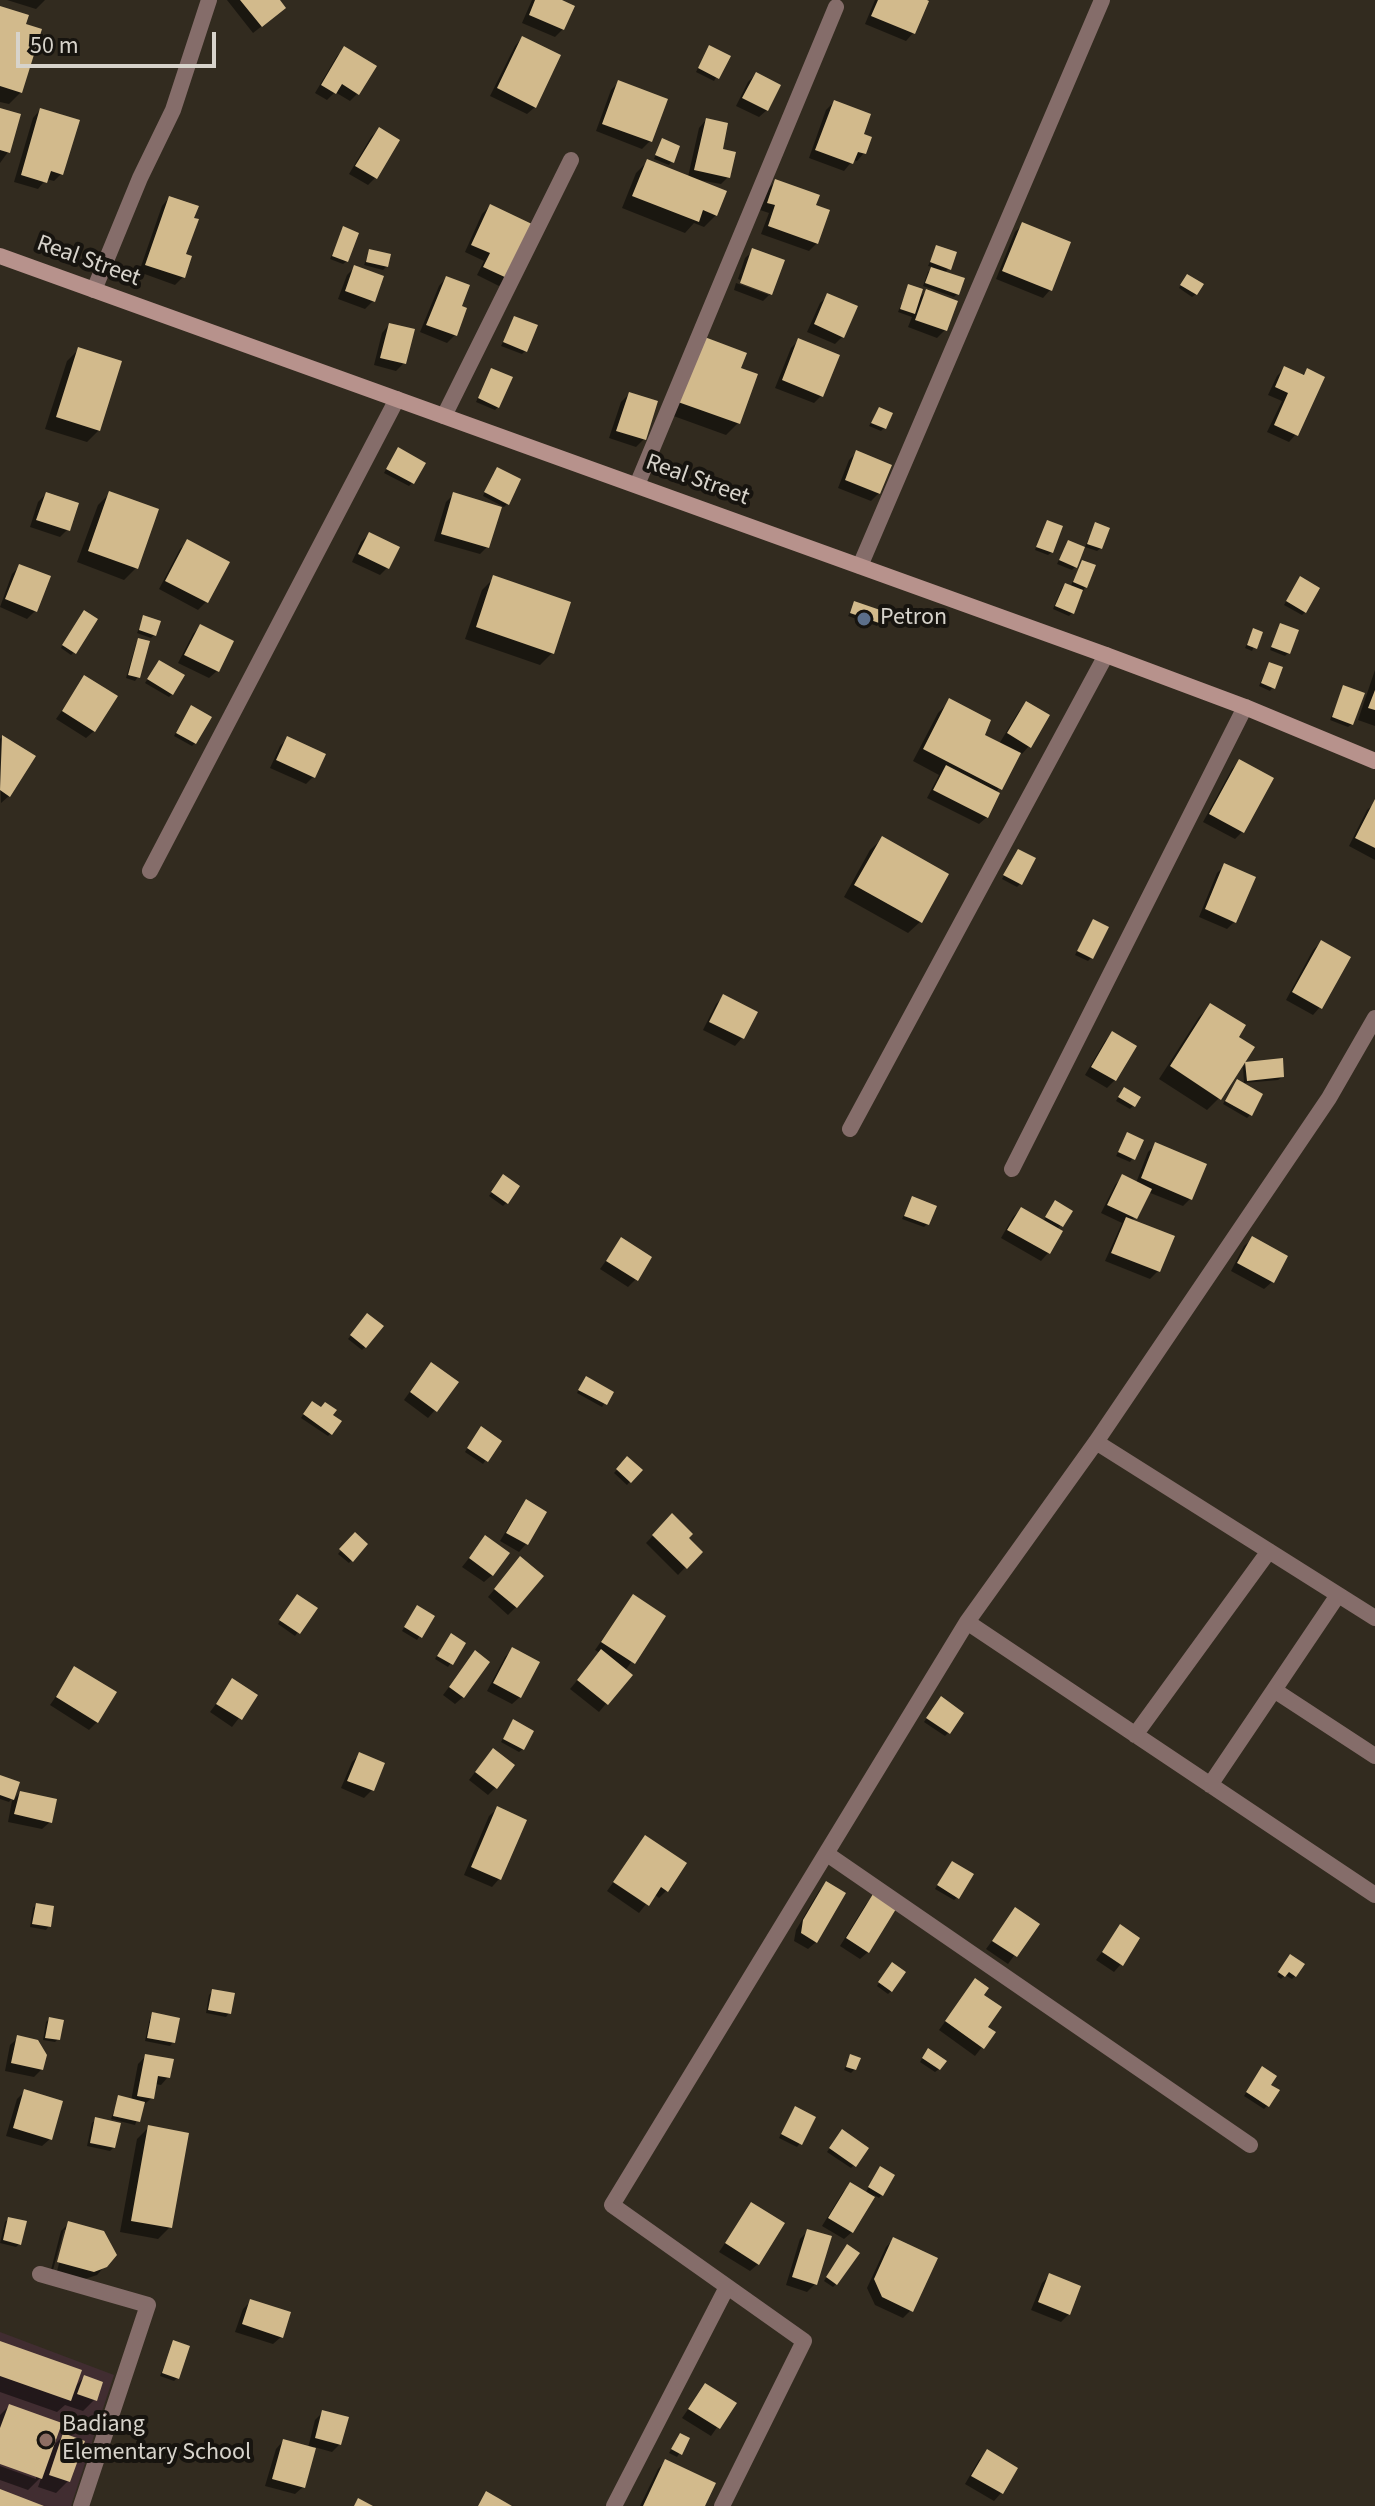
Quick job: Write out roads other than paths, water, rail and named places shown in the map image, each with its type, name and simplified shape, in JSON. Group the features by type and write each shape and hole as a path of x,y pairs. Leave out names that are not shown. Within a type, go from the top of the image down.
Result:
{"main road":[{"name":"Real Street","path":"0,256 1106,655 1245,707 1375,761"}],"street":[{"path":"94,290 140,178 173,110 209,0"},
{"path":"860,566 1102,0"},
{"path":"637,485 836,7"},
{"path":"444,416 571,160"},
{"path":"150,871 397,399"},
{"path":"850,1129 1106,655"},
{"path":"1012,1169 1245,707"},
{"path":"722,2506 804,2341 612,2205 967,1622 1096,1442 1329,1098 1375,1018"},
{"path":"1096,1442 1375,1618"},
{"path":"1135,1735 1269,1551"},
{"path":"1210,1785 1338,1595"},
{"path":"967,1622 1375,1895"},
{"path":"1274,1690 1375,1756"},
{"path":"827,1854 1250,2145"},
{"path":"40,2274 148,2305 81,2506"},
{"path":"614,2506 727,2287"}],"place":[{"name":"Petron","path":"864,619"},
{"name":"Badiang Elementary School","path":"46,2440"}]}
